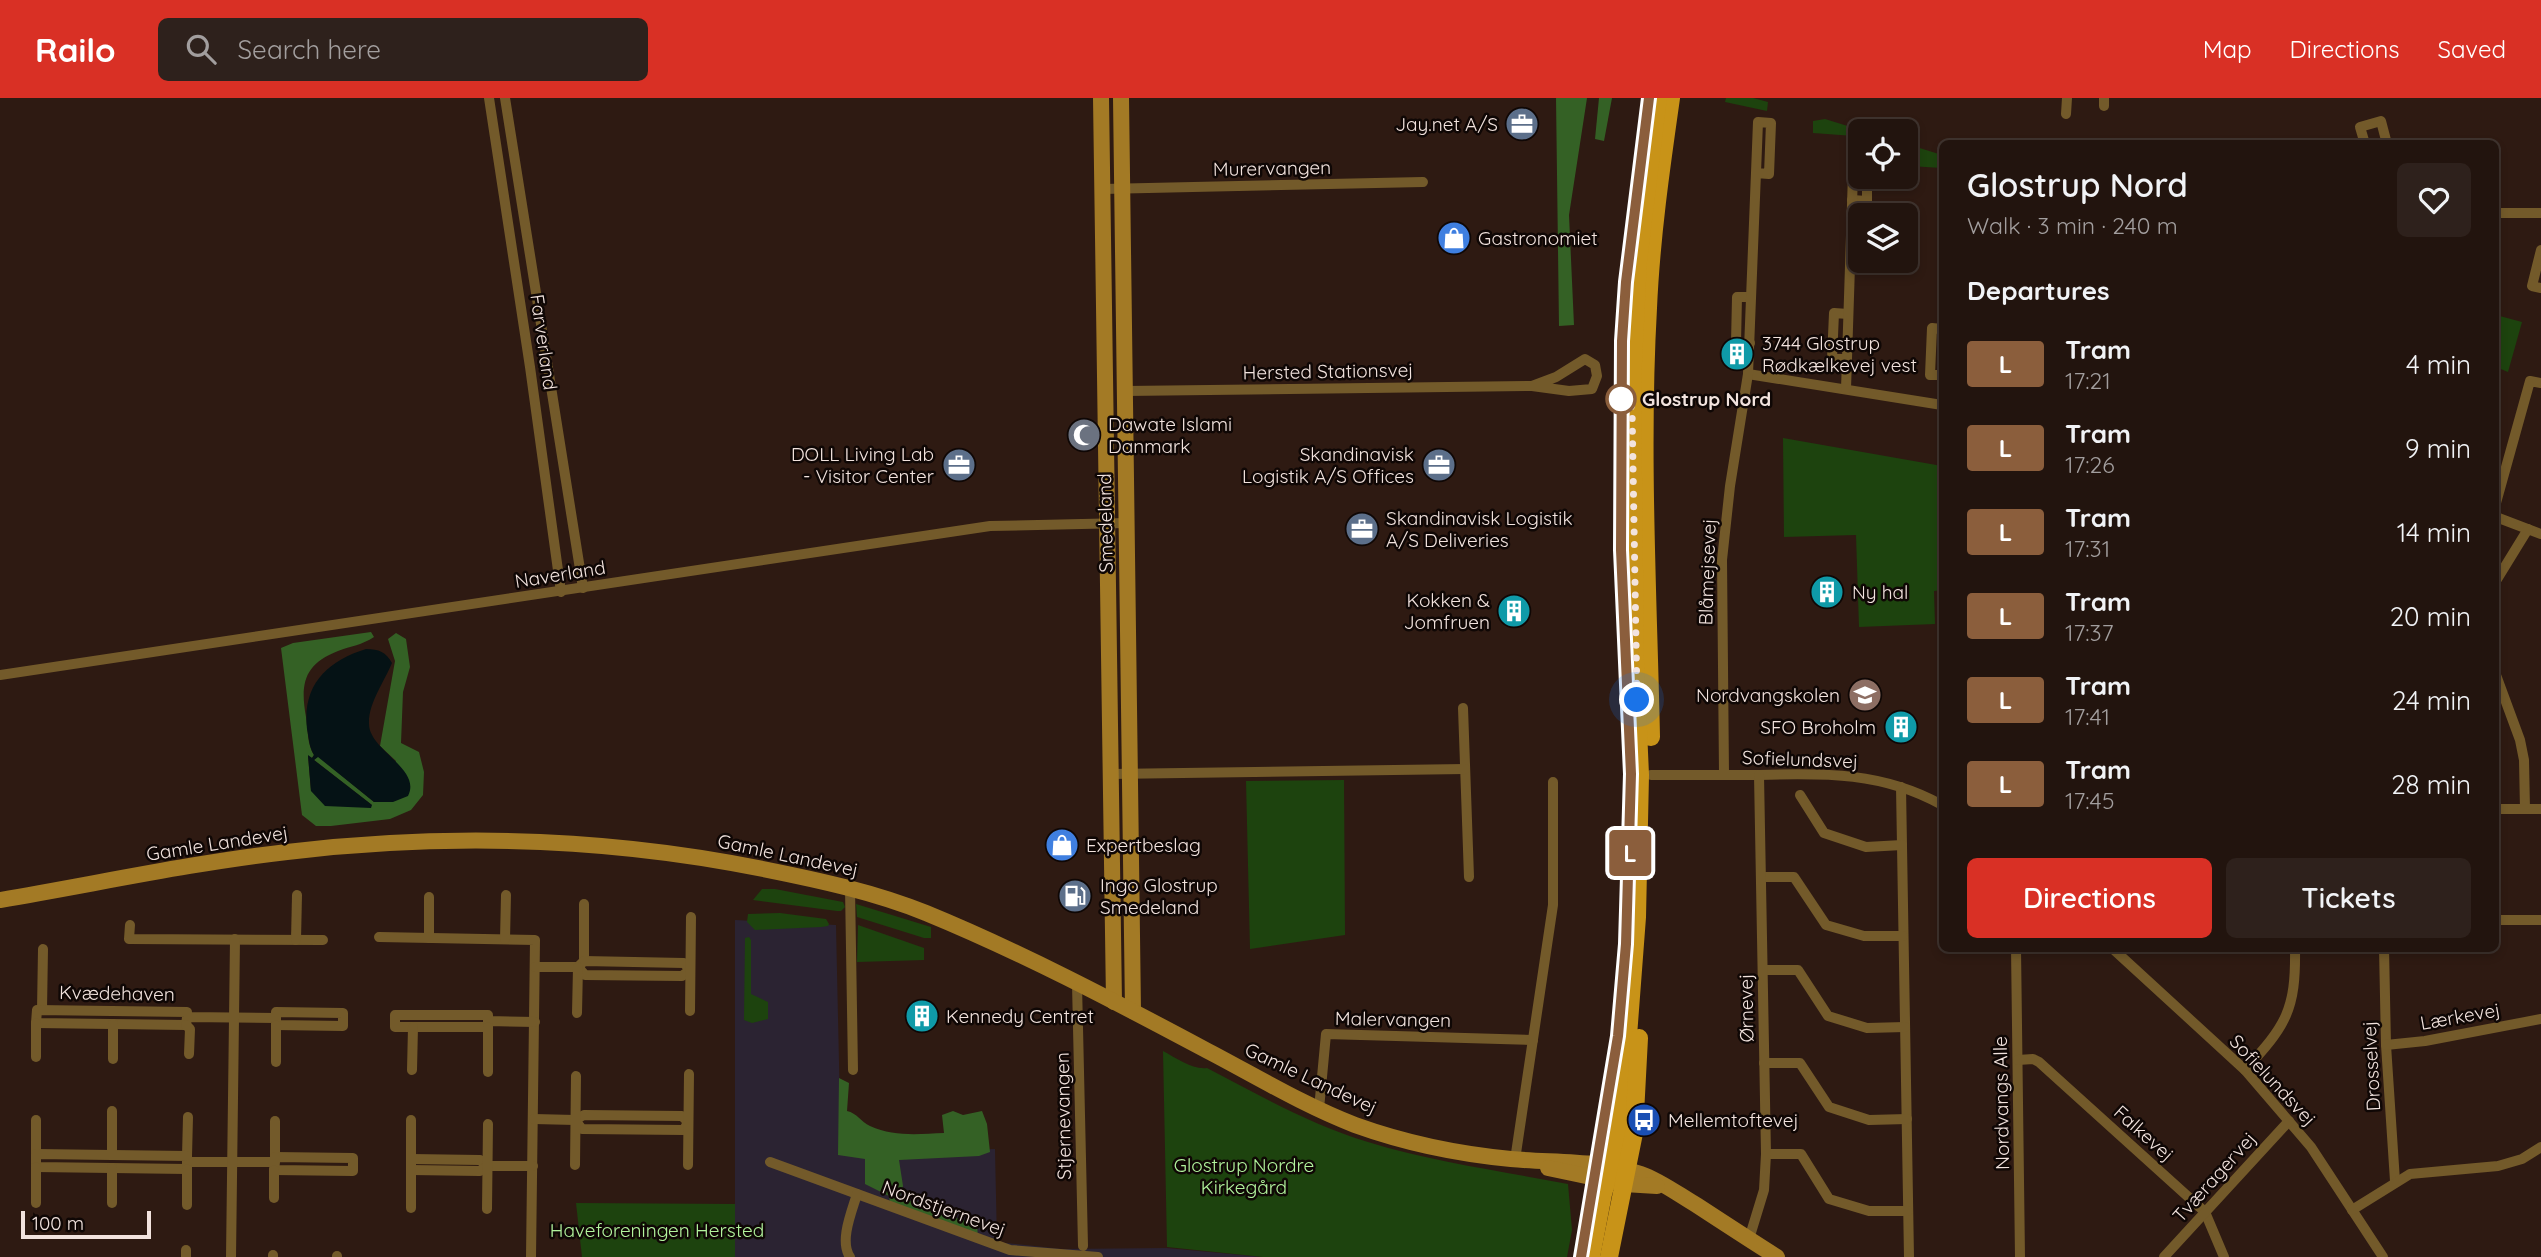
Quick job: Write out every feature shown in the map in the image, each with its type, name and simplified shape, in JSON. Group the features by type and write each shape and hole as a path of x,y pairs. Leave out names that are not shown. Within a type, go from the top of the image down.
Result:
{"main road":[{"path":"1606,1257 1616,1177 1636,930 1639,847 1632,383 1637,261 1658,98"},
{"path":"1591,1257 1616,1177 1632,1148 1637,1112 1647,925 1651,775 1645,392 1647,309 1658,184 1671,98"}],"street":[{"name":"Farverland","path":"489,98 561,592"},
{"name":"Farverland","path":"505,98 583,588"},
{"name":"Smedeland","path":"1101,98 1114,1002"},
{"name":"Smedeland","path":"1121,98 1133,1011"},
{"path":"2066,114 2067,98"},
{"path":"2364,140 2360,127 2381,121 2386,140"},
{"path":"496,145 512,143"},
{"path":"501,175 517,173"},
{"name":"Blåmejsevej","path":"1724,774 1722,560 1730,486 1748,374 1756,173"},
{"name":"Murervangen","path":"1122,189 1423,182"},
{"path":"1103,189 1122,189"},
{"path":"1846,389 1852,189"},
{"path":"1852,200 1867,201 1867,189"},
{"path":"2499,213 2541,213"},
{"path":"513,252 529,249"},
{"path":"2541,250 2532,286 2541,288"},
{"path":"1939,328 1932,328 1930,375 1939,375"},
{"name":"Hersted Stationsvej","path":"1125,391 1532,386 1569,391 1592,389 1597,376 1595,365 1585,359 1556,377 1532,386"},
{"path":"1105,360 1125,360"},
{"path":"530,367 547,365"},
{"path":"1748,374 1939,404"},
{"path":"2499,492 2530,381 2541,383"},
{"path":"2499,518 2541,534"},
{"name":"Naverland","path":"0,675 990,526 1126,523"},
{"path":"2499,576 2528,529"},
{"path":"2499,683 2520,740 2524,760 2525,809"},
{"path":"1463,708 1469,877"},
{"path":"1111,774 1465,769"},
{"name":"Sofielundsvej","path":"1651,775 1853,775 1901,787 1939,804"},
{"name":"Ørnevej","path":"1749,1239 1763,1190 1766,1154 1759,775"},
{"path":"1515,1160 1553,905 1553,782"},
{"path":"1901,787 1909,1257"},
{"path":"1800,795 1824,833 1866,847 1902,845"},
{"path":"2499,809 2541,809"},
{"name":"Gamle Landevej","path":"0,900 285,852 460,839 562,842 671,852 850,888 921,911 981,936 1133,1011 1319,1109 1361,1127 1453,1150 1616,1177"},
{"path":"1761,877 1794,877 1826,925 1864,936 1903,936"},
{"path":"850,888 853,1070"},
{"path":"296,940 297,895"},
{"path":"505,939 506,895"},
{"path":"429,897 429,938"},
{"path":"577,1013 584,904"},
{"path":"690,1011 691,917"},
{"path":"2499,920 2541,920"},
{"path":"130,925 129,939 323,940"},
{"path":"379,937 535,940 531,1257"},
{"path":"231,1257 235,939"},
{"name":"Kvædehaven","path":"42,1010 43,949"},
{"name":"Nordvangs Alle","path":"2016,952 2020,1257"},
{"name":"Sofielundsvej","path":"2116,952 2245,1070 2311,1147 2383,1257"},
{"path":"2245,1070 2273,1040 2287,1018 2295,986 2295,952"},
{"name":"Drosselvej","path":"2384,952 2386,1045 2395,1181"},
{"path":"535,967 581,964"},
{"path":"581,964 585,975 682,976 690,970"},
{"path":"1762,971 1798,970 1828,1016 1867,1028 1905,1027"},
{"name":"Stjernevangen","path":"1077,984 1083,1246"},
{"name":"Kvædehaven","path":"36,1057 37,1010 187,1012 186,1021 190,1030 189,1054"},
{"name":"Kvædehaven","path":"36,1023 113,1024 234,1017 276,1022 343,1026 343,1013 276,1012 276,1022"},
{"path":"488,1072 488,1024 488,1015 395,1015 395,1027 488,1024 535,1021"},
{"name":"Lærkevej","path":"2386,1045 2425,1041 2541,1019"},
{"path":"276,1022 276,1062"},
{"name":"Kvædehaven","path":"113,1024 113,1059"},
{"path":"412,1027 412,1070"},
{"name":"Malervangen","path":"1319,1109 1326,1034 1533,1040"},
{"name":"Falkevej","path":"2018,1060 2033,1059 2039,1062 2205,1212 2224,1257"},
{"path":"1588,1164 1597,1163 1608,1149 1621,1069 1626,1063"},
{"path":"1764,1063 1800,1063 1830,1108 1869,1120 1907,1119"},
{"path":"688,1165 689,1074"},
{"path":"575,1165 576,1076"},
{"path":"112,1111 112,1155"},
{"path":"187,1205 188,1117"},
{"path":"534,1119 575,1120 583,1129 684,1130 688,1122"},
{"path":"36,1120 36,1203"},
{"path":"411,1120 411,1208"},
{"path":"274,1198 275,1121"},
{"name":"Tværagervej","path":"2164,1257 2289,1121"},
{"path":"487,1209 488,1124"},
{"path":"2353,1210 2395,1181 2418,1172 2510,1163 2541,1147"},
{"path":"1632,1148 1636,1158 1673,1191 1777,1257"},
{"path":"36,1154 112,1155 187,1162"},
{"path":"1766,1154 1801,1154 1829,1199 1869,1211 1908,1211"},
{"path":"36,1167 112,1168 187,1162 232,1162 275,1163 353,1171 353,1157 275,1163"},
{"name":"Gamle Landevej","path":"1515,1160 1588,1164 1616,1177"},
{"name":"Nordstjernevej","path":"770,1162 1020,1255 1098,1257"},
{"path":"411,1165 480,1171 487,1166 533,1166"},
{"path":"111,1203 112,1168"},
{"path":"1616,1177 1673,1191"},
{"name":"Nordstjernevej","path":"850,1257 847,1252 847,1234 856,1194"}],"shaded area":[{"path":"366,649 382,652 392,663 374,701 369,724 377,742 408,777 408,796 393,802 374,802 318,757 314,760 372,805 371,808 325,806 311,791 308,755 312,758 314,755 307,729 309,700 313,688 329,668"},
{"path":"735,920 836,925 841,1154 995,1149 997,1242 1062,1249 1167,1248 1263,1257 735,1257"}],"green space":[{"path":"1556,98 1587,98 1569,215 1574,325 1559,326"},
{"path":"1599,98 1612,98 1604,141 1595,139"},
{"path":"1726,98 1753,98 1768,102 1767,111 1725,102"},
{"path":"1825,119 1848,126 1848,136 1813,133 1813,121"},
{"path":"1918,148 1939,154 1939,168 1918,167"},
{"path":"2499,316 2522,322 2508,372 2499,368"},
{"path":"1783,438 1939,465 1939,590 1934,591 1935,624 1859,627 1856,535 1784,537"},
{"path":"371,632 374,637 327,656 311,669 307,676 304,705 309,742 314,755 312,758 308,756 311,791 372,805 314,760 318,756 374,802 396,761 380,746 395,661 388,639 396,633 406,639 410,667 403,692 401,743 419,752 424,772 423,795 411,810 390,819 316,826 302,815 281,648 293,643"},
{"path":"1344,780 1345,935 1250,949 1246,781"},
{"path":"762,889 843,902 845,907 837,911 753,900"},
{"path":"856,904 931,927 931,938 857,917"},
{"path":"780,913 826,919 829,924 821,927 755,930 747,922 748,914"},
{"path":"858,925 924,948 924,960 857,962"},
{"path":"749,937 751,994 768,1002 768,1019 752,1023 744,1020 745,938"},
{"name":"Glostrup Nordre Kirkegård","path":"1163,1051 1190,1065 1207,1068 1306,1118 1368,1142 1442,1161 1568,1184 1572,1230 1567,1257 1263,1257 1167,1247"},
{"path":"839,1078 849,1083 847,1111 879,1130 907,1134 944,1133 942,1115 953,1111 963,1115 982,1111 987,1124 990,1152 979,1156 899,1160 903,1186 899,1199 926,1203 977,1225 978,1237 890,1203 889,1196 865,1184 865,1159 838,1155"},
{"name":"Haveforeningen Hersted","path":"576,1203 735,1204 735,1257 582,1257"}],"tram line":[{"path":"1581,1257 1618,1036 1626,945 1631,741 1621,566 1622,321 1649,98"},
{"name":"L","path":"1581,1257 1618,1036 1626,944 1631,774 1621,550 1622,321 1649,98"}],"place":[{"name":"Jay.net A/S","path":"1522,124"},
{"name":"Gastronomiet","path":"1454,238"},
{"name":"3744 Glostrup Rødkælkevej vest","path":"1737,354"},
{"name":"Glostrup Nord","path":"1621,399"},
{"name":"Dawate Islami Danmark","path":"1084,435"},
{"name":"DOLL Living Lab - Visitor Center","path":"959,465"},
{"name":"Skandinavisk Logistik A/S Offices","path":"1439,465"},
{"name":"Skandinavisk Logistik A/S Deliveries","path":"1362,529"},
{"name":"Ny hal","path":"1827,592"},
{"name":"Kokken & Jomfruen","path":"1514,611"},
{"name":"Nordvangskolen","path":"1865,695"},
{"name":"SFO Broholm","path":"1901,727"},
{"name":"Expertbeslag","path":"1062,845"},
{"name":"Ingo Glostrup Smedeland","path":"1075,896"},
{"name":"Kennedy Centret","path":"922,1016"},
{"name":"Mellemtoftevej","path":"1644,1120"}],"route":[{"path":"1621,399 1632,407 1637,700"}]}
